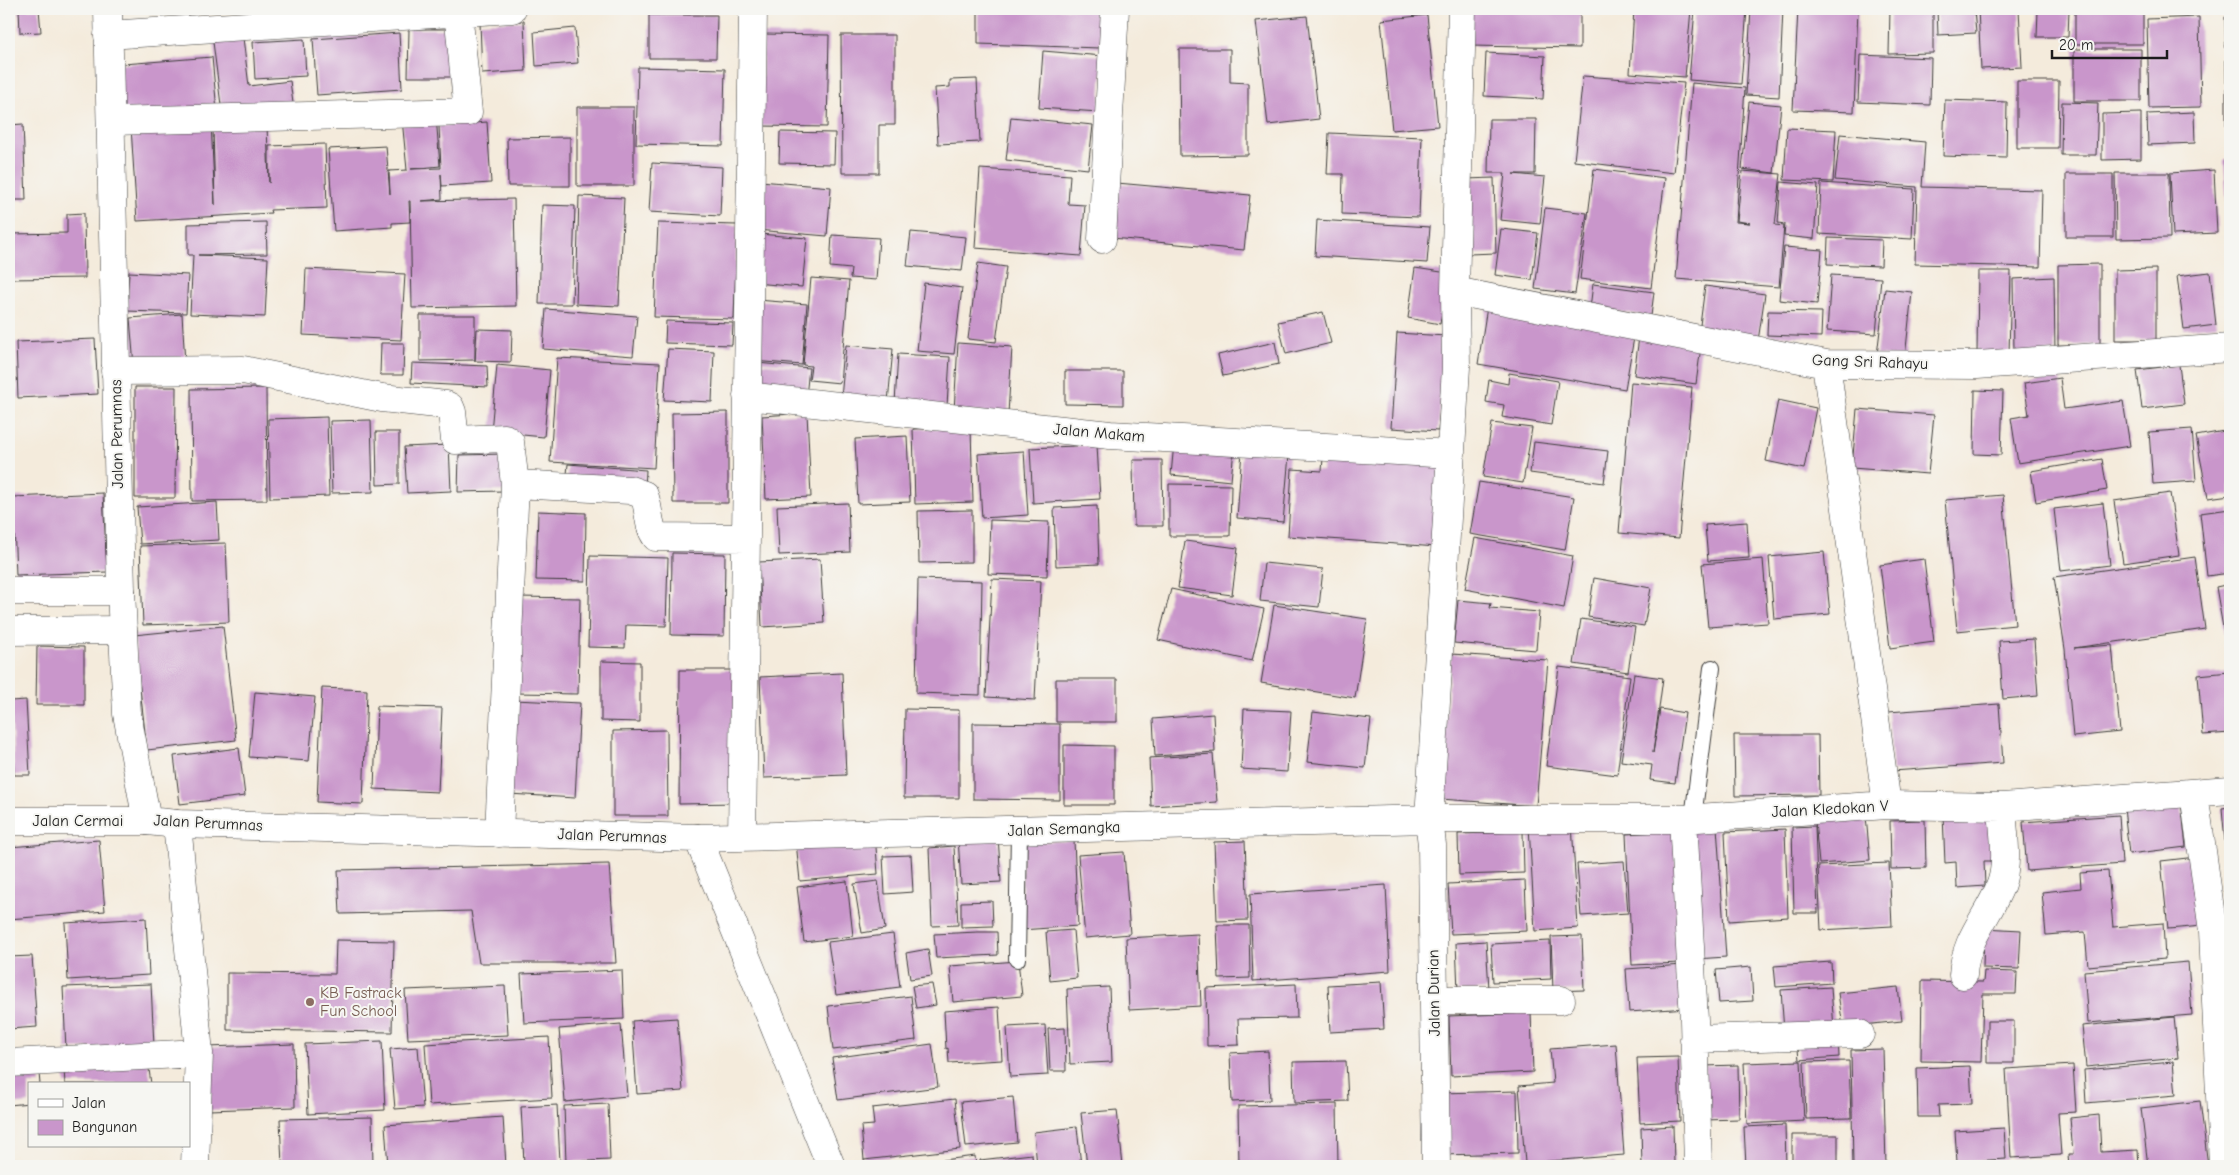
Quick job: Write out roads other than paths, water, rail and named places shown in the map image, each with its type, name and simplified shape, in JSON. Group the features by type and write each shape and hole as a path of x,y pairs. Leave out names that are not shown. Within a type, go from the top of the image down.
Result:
{"street":[{"path":"108,22 511,9"},
{"path":"742,837 753,9"},
{"path":"1102,239 1114,9"},
{"name":"Jalan Durian","path":"1436,1166 1432,845 1429,819 1456,368 1455,291 1462,9"},
{"path":"111,121 468,112 458,12"},
{"name":"Jalan Perumnas","path":"108,22 121,591 127,714 147,821 177,824 698,838"},
{"name":"Gang Sri Rahayu","path":"1455,291 1826,364 1978,366 2230,348"},
{"path":"1826,364 1888,805"},
{"path":"115,371 243,370 382,398 446,405 450,407 452,412 454,440 505,438 510,442 515,484 499,833"},
{"name":"Jalan Makam","path":"747,396 1110,435 1451,454"},
{"path":"515,484 630,490 644,495 650,530 656,537 746,538"},
{"path":"9,591 121,591"},
{"path":"9,631 123,630"},
{"name":"Jalan Kledokan V","path":"1429,819 1688,818 1888,805 2002,807 2230,790"},
{"path":"2194,793 2213,931 2225,1155"},
{"path":"1963,975 1967,948 2001,883 2004,866 2002,807"},
{"path":"1688,818 1698,1166"},
{"name":"Jalan Semangka","path":"698,838 1429,819"},
{"name":"Jalan Cermai","path":"9,821 147,821"},
{"path":"177,824 199,1053 195,1166"},
{"path":"698,838 831,1166"},
{"path":"1434,1000 1562,1000"},
{"path":"1694,1039 1860,1034"},
{"path":"9,1063 199,1053"}],"lane":[{"path":"1688,818 1712,668"},
{"path":"1017,959 1019,830"}],"place":[{"name":"KB Fastrack Fun School","path":"310,1002"}]}
